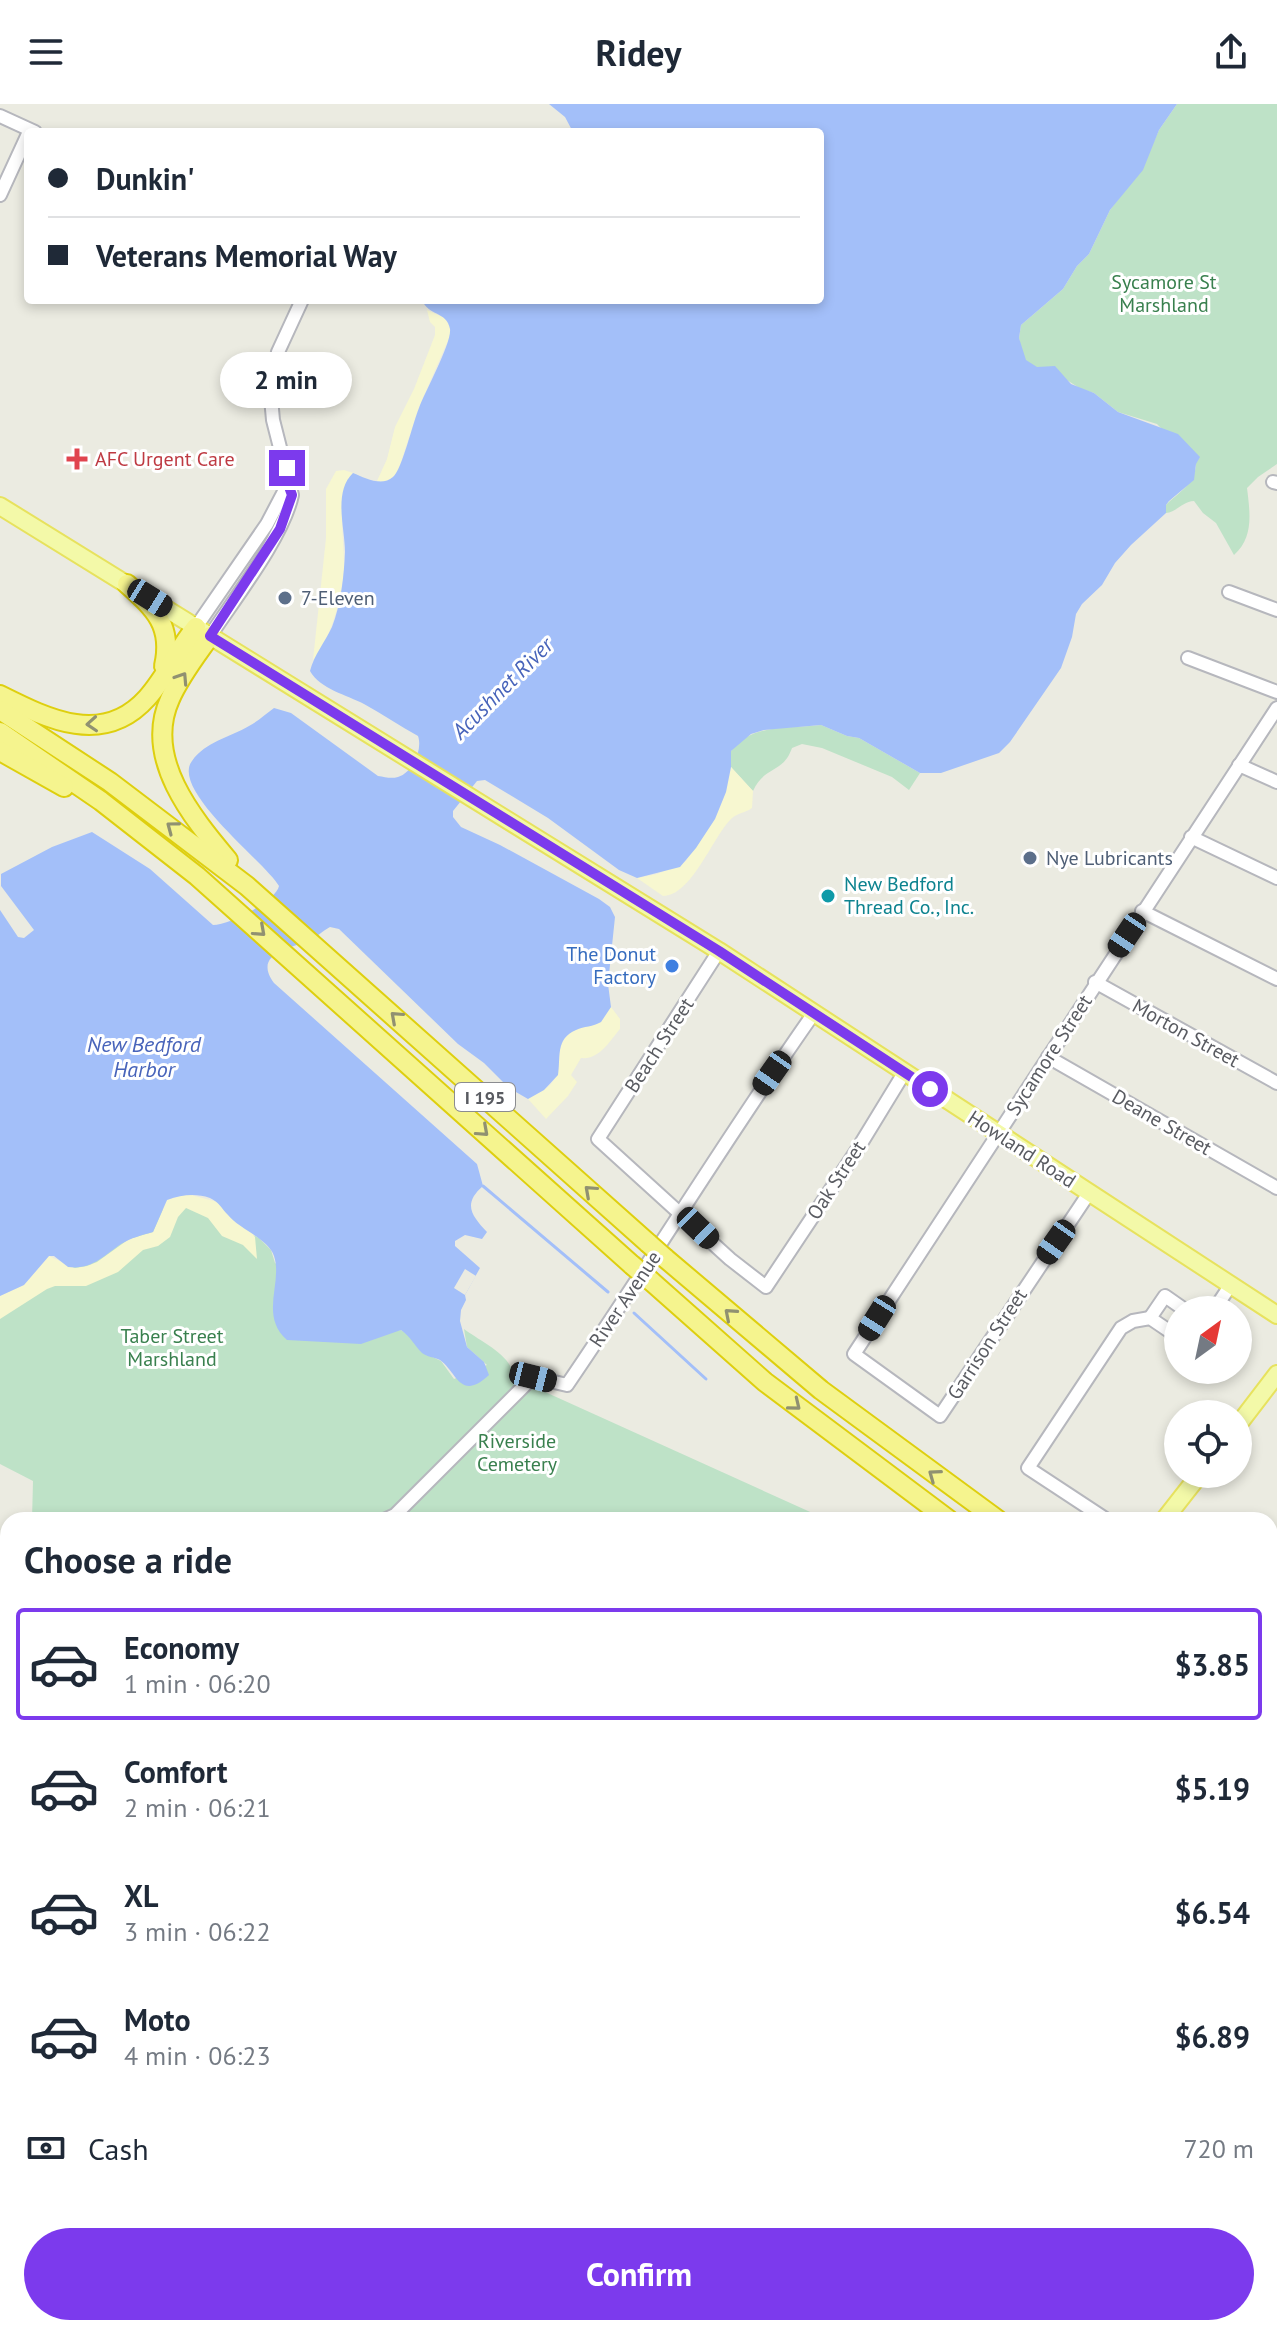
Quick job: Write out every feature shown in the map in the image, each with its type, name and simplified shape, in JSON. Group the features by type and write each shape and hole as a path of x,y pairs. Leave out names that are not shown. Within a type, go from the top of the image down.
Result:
{"highway":[{"path":"127,584 151,607 165,628 165,662 156,685"},
{"path":"0,695 52,719 71,724 109,722 147,698 203,631"},
{"path":"203,631 169,700 163,725 164,751 172,779 187,807 255,893"},
{"name":"I 195","path":"0,710 117,787 255,893 665,1258 821,1390 987,1512"},
{"name":"I 195","path":"0,732 80,785 170,853 765,1382 938,1512"},
{"path":"0,751 98,807 170,853"}],"main road":[{"name":"Howland Road","path":"0,506 719,951 1277,1315"},
{"path":"1252,1407 1277,1374"},
{"path":"1170,1512 1189,1488"}],"street":[{"path":"0,116 24,129"},
{"path":"0,195 24,145"},
{"path":"203,631 288,484 287,468 273,420 270,387 278,352 300,304"},
{"path":"1229,592 1277,610"},
{"path":"1188,658 1277,692"},
{"name":"Sycamore Street","path":"940,1416 854,1354 1277,708"},
{"path":"1239,765 1277,782"},
{"path":"1191,837 1277,878"},
{"path":"1142,911 1277,979"},
{"name":"Beach Street","path":"682,1213 598,1139 719,951"},
{"name":"Morton Street","path":"1095,982 1277,1083"},
{"name":"River Avenue","path":"398,1512 533,1377 567,1385 758,1093 814,1013"},
{"name":"Deane Street","path":"1048,1057 1277,1188"},
{"name":"Oak Street","path":"682,1213 730,1259 766,1287 904,1073"},
{"name":"Garrison Street","path":"940,1416 1089,1193"},
{"path":"1223,1296 1230,1286"},
{"path":"1095,1512 1028,1468 1112,1338 1129,1323 1150,1318 1164,1297"},
{"path":"1150,1318 1164,1328"}],"green space":[{"name":"Sycamore St Marshland","path":"1177,104 1277,104 1277,464 1247,488 1248,532 1234,555 1216,523 1194,501 1166,513 1166,505 1193,477 1196,464 1157,424 1118,412 1094,393 1062,377 1024,365 1019,338 1021,325 1063,289 1077,266 1089,254 1110,210 1142,168 1159,130"},
{"path":"821,725 859,738 920,773 909,790 892,777 822,748 802,744 792,748 784,762 763,777 753,791 731,767 731,751 749,736 772,729"},
{"path":"179,1199 259,1238 271,1250 275,1263 395,1331 401,1330 422,1352 441,1361 454,1379 487,1365 467,1347 464,1329 502,1356 512,1370 512,1377 810,1512 32,1512 33,1481 0,1464 0,1312"}],"sand":[{"path":"427,310 445,318 450,327 450,336 419,407 398,471 389,479 377,481 387,459 395,427 435,335 435,327"},
{"path":"336,471 353,473 343,494 344,566 341,589 329,632 313,660 326,538 326,489"},
{"path":"731,767 753,791 752,808 730,820 683,887 663,896 637,878 657,874 685,862 715,819 726,792"},
{"path":"611,1007 620,1019 620,1029 598,1053 581,1058 571,1075 577,1082 546,1119 528,1099 548,1087 554,1079 561,1045 570,1033 601,1022"},
{"path":"187,1194 218,1202 236,1223 250,1231 255,1237 257,1259 243,1245 222,1236 208,1218 186,1208 178,1217 170,1237 158,1246 143,1250 118,1272 86,1286 47,1289 0,1319 0,1296 24,1285 49,1256 75,1268 97,1262 129,1239 153,1232 167,1200"}],"water":[{"path":"549,104 1177,104 1159,130 1143,170 1110,210 1089,254 1077,266 1063,289 1021,325 1019,338 1026,360 1037,367 1055,366 1071,384 1094,393 1118,412 1178,434 1200,457 1194,480 1169,501 1166,513 1131,545 1102,585 1082,604 1076,614 1061,668 1010,742 999,753 941,773 920,773 859,738 821,725 751,734 731,751 726,792 715,819 696,848 680,867 637,878 619,870 548,818 485,780 477,781 453,811 453,817 461,827 599,899 610,907 615,917 608,984 611,1007 601,1022 576,1030 565,1038 560,1049 558,1075 544,1090 528,1099 509,1088 484,1063 458,1044 339,929 330,927 311,940 283,950 270,959 269,973 274,983 477,1164 483,1186 471,1204 477,1221 487,1232 482,1239 465,1235 455,1241 455,1246 480,1268 465,1295 460,1321 467,1347 484,1362 489,1375 479,1383 472,1386 460,1382 446,1365 422,1353 401,1330 361,1344 287,1340 274,1320 276,1266 271,1250 216,1202 204,1196 188,1195 167,1200 153,1232 125,1242 91,1264 68,1267 54,1256 49,1256 24,1285 0,1296 0,910 18,937 24,938 34,930 1,886 1,874 52,847 92,832 150,869 213,925 220,924 261,905 279,886 206,807 194,789 189,774 197,754 249,726 274,708 291,713 378,776 390,778 403,775 415,760 419,748 418,736 364,704 327,687 310,671 332,627 340,599 345,552 343,490 353,473 384,481 396,473 419,408 447,345 448,323 424,304 824,304 824,128 571,128 565,117"}],"pier":[{"path":"465,1269 476,1276 465,1295 454,1288"}],"waterway":[{"path":"483,1186 608,1292"},
{"path":"634,1313 706,1379"}],"place":[{"name":"AFC Urgent Care","path":"77,459"},
{"name":"7-Eleven","path":"285,598"},
{"name":"Nye Lubricants","path":"1030,858"},
{"name":"New Bedford Thread Co., Inc.","path":"828,896"},
{"name":"The Donut Factory","path":"672,966"}],"route":[{"path":"287,468 292,495 284,521 210,636 719,951 930,1089"}],"water label":[{"name":"Acushnet River","path":"502,688"},
{"name":"New Bedford Harbor","path":"144,1056"}],"park label":[{"name":"Taber Street Marshland","path":"172,1348"},
{"name":"Riverside Cemetery","path":"517,1452"}]}
